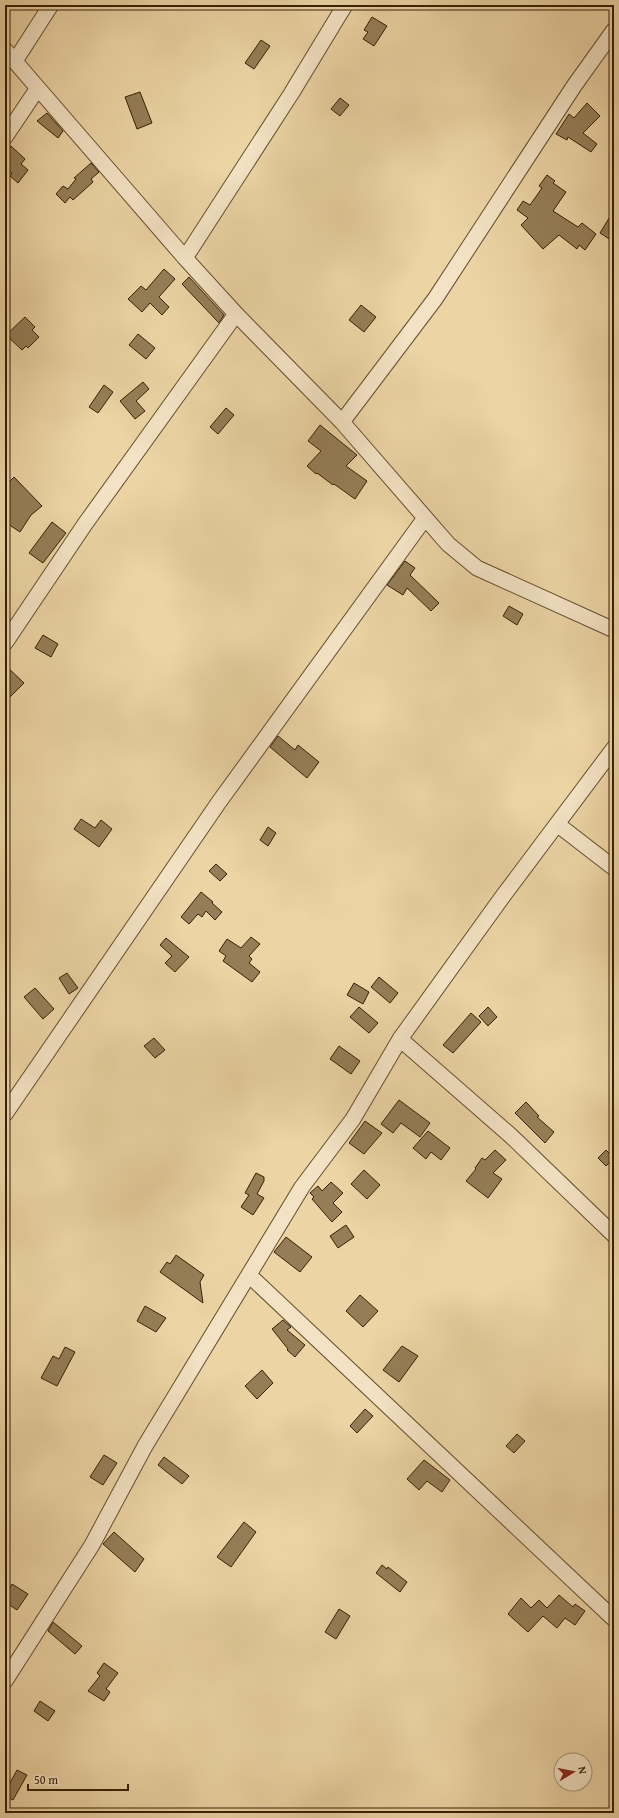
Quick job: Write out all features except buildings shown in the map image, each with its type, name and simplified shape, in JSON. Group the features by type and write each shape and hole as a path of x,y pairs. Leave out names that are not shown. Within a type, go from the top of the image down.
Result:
{"street":[{"path":"51,5 10,56 185,258 236,314 342,422 448,544 477,568 614,630"},
{"path":"185,258 291,94 345,5"},
{"path":"342,422 435,300 570,93 614,30"},
{"path":"5,137 38,88"},
{"path":"5,643 85,524 236,314"},
{"path":"5,1114 219,802 425,518"},
{"path":"5,1681 92,1544 145,1446 302,1187 353,1119 400,1039 614,748"},
{"path":"557,824 614,868"},
{"path":"400,1039 510,1135 614,1235"},
{"path":"249,1275 614,1619"}]}
